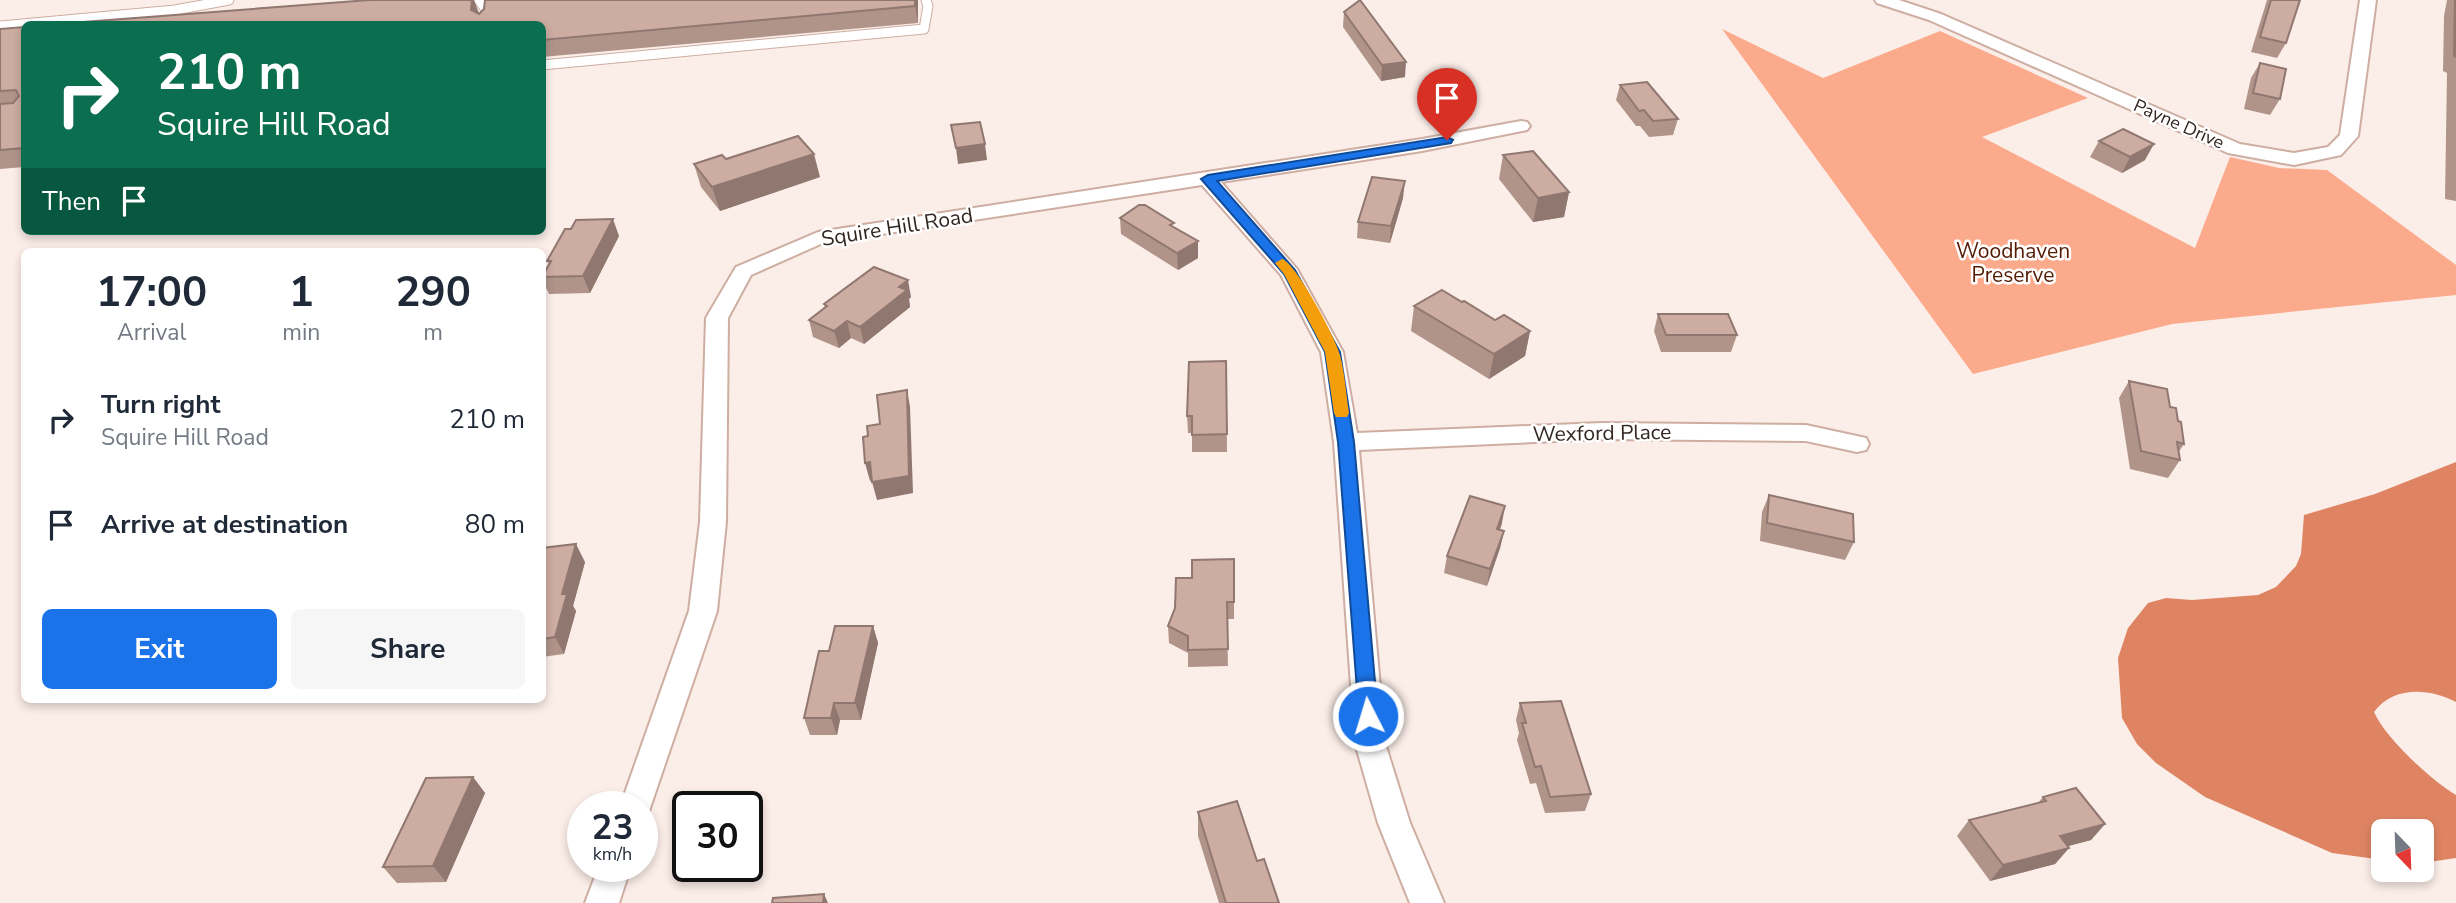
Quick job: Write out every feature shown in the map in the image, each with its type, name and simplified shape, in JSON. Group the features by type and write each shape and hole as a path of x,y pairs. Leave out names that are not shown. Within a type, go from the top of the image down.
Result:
{"street":[{"name":"Payne Drive","path":"1884,0 1935,17 2235,149 2294,159 2334,151 2349,136 2368,0"},
{"name":"Squire Hill Road","path":"641,791 703,611 713,522 717,318 743,271 818,237 1208,179 1422,145 1521,126"},
{"path":"1208,179 1290,273 1332,352 1346,442 1370,743 1394,823 1427,903"},
{"name":"Wexford Place","path":"1346,442 1601,430 1807,433 1857,444"},
{"path":"602,903 609,882"}],"lane":[{"path":"55,21 175,10 229,0"},
{"path":"479,0 487,8 486,21"},
{"path":"546,65 924,29 929,6 926,0"},
{"path":"0,26 21,24"}],"green space":[{"name":"Woodhaven Preserve","path":"1722,29 1823,78 1940,31 2088,98 1982,137 2195,248 2230,157 2279,168 2327,170 2456,265 2456,295 2172,324 1973,374"}],"shaded area":[{"path":"2456,462 2456,702 2434,694 2412,692 2391,698 2374,712 2388,734 2410,758 2434,780 2456,795 2456,858 2434,861 2434,819 2371,819 2371,858 2332,853 2205,797 2156,763 2137,744 2122,718 2118,658 2128,628 2148,603 2166,598 2192,600 2258,595 2276,587 2296,566 2301,554 2304,515 2375,494"}],"building":[{"path":"369,0 472,0 471,10 479,14 484,9 485,0 915,0 915,6 546,40 546,21 96,21"},
{"path":"1360,0 1406,62 1382,65 1344,12"},
{"path":"2271,0 2300,0 2286,43 2260,37"},
{"path":"2456,0 2456,57 2454,56"},
{"path":"21,27 21,148 0,150 0,104 13,103 19,96 16,90 0,91 0,29"},
{"path":"2260,63 2286,69 2280,99 2253,93"},
{"path":"1647,82 1678,119 1653,121 1644,110 1639,111 1620,85"},
{"path":"980,122 985,144 956,148 951,125"},
{"path":"2123,129 2154,144 2130,157 2099,141"},
{"path":"798,136 814,154 712,187 694,164 722,155 726,159"},
{"path":"1533,151 1569,192 1538,198 1503,155"},
{"path":"1372,177 1405,181 1391,226 1358,222"},
{"path":"1139,205 1145,205 1174,223 1170,225 1198,241 1177,253 1120,218"},
{"path":"613,219 583,276 546,277 546,270 551,261 547,261 565,229 571,229 576,220"},
{"path":"874,267 908,280 899,287 907,290 860,327 847,321 834,331 809,320 827,306 824,304"},
{"path":"1442,290 1495,320 1504,315 1530,331 1494,354 1414,306"},
{"path":"1658,314 1728,314 1737,335 1666,335"},
{"path":"1226,361 1227,434 1192,435 1192,416 1187,416 1189,362"},
{"path":"2129,381 2167,389 2170,407 2176,408 2178,421 2181,422 2184,444 2177,442 2180,460 2141,451"},
{"path":"907,390 909,476 872,482 870,462 865,463 863,437 868,436 867,426 880,424 877,395"},
{"path":"1769,495 1853,514 1854,542 1767,523"},
{"path":"1470,496 1505,506 1497,529 1504,531 1490,569 1447,556"},
{"path":"576,544 562,594 567,594 555,637 546,638 546,548"},
{"path":"1234,559 1234,602 1227,602 1228,649 1188,650 1188,636 1168,626 1175,608 1176,578 1192,578 1192,560"},
{"path":"835,626 873,626 855,703 834,703 831,718 804,718 819,651 829,651"},
{"path":"1561,701 1591,794 1550,797 1541,766 1535,767 1522,723 1526,723 1520,703"},
{"path":"473,777 433,866 383,867 426,778"},
{"path":"2076,788 2105,824 2060,836 2069,848 2003,865 1969,820 2046,801 2043,797"},
{"path":"1237,801 1257,861 1264,859 1279,903 1226,903 1198,812"},
{"path":"824,894 823,903 772,903 773,898"}],"slow traffic":[{"path":"1282,263 1332,352 1342,413"}],"route":[{"path":"1368,716 1346,442 1332,352 1290,273 1208,179 1447,140"}]}
